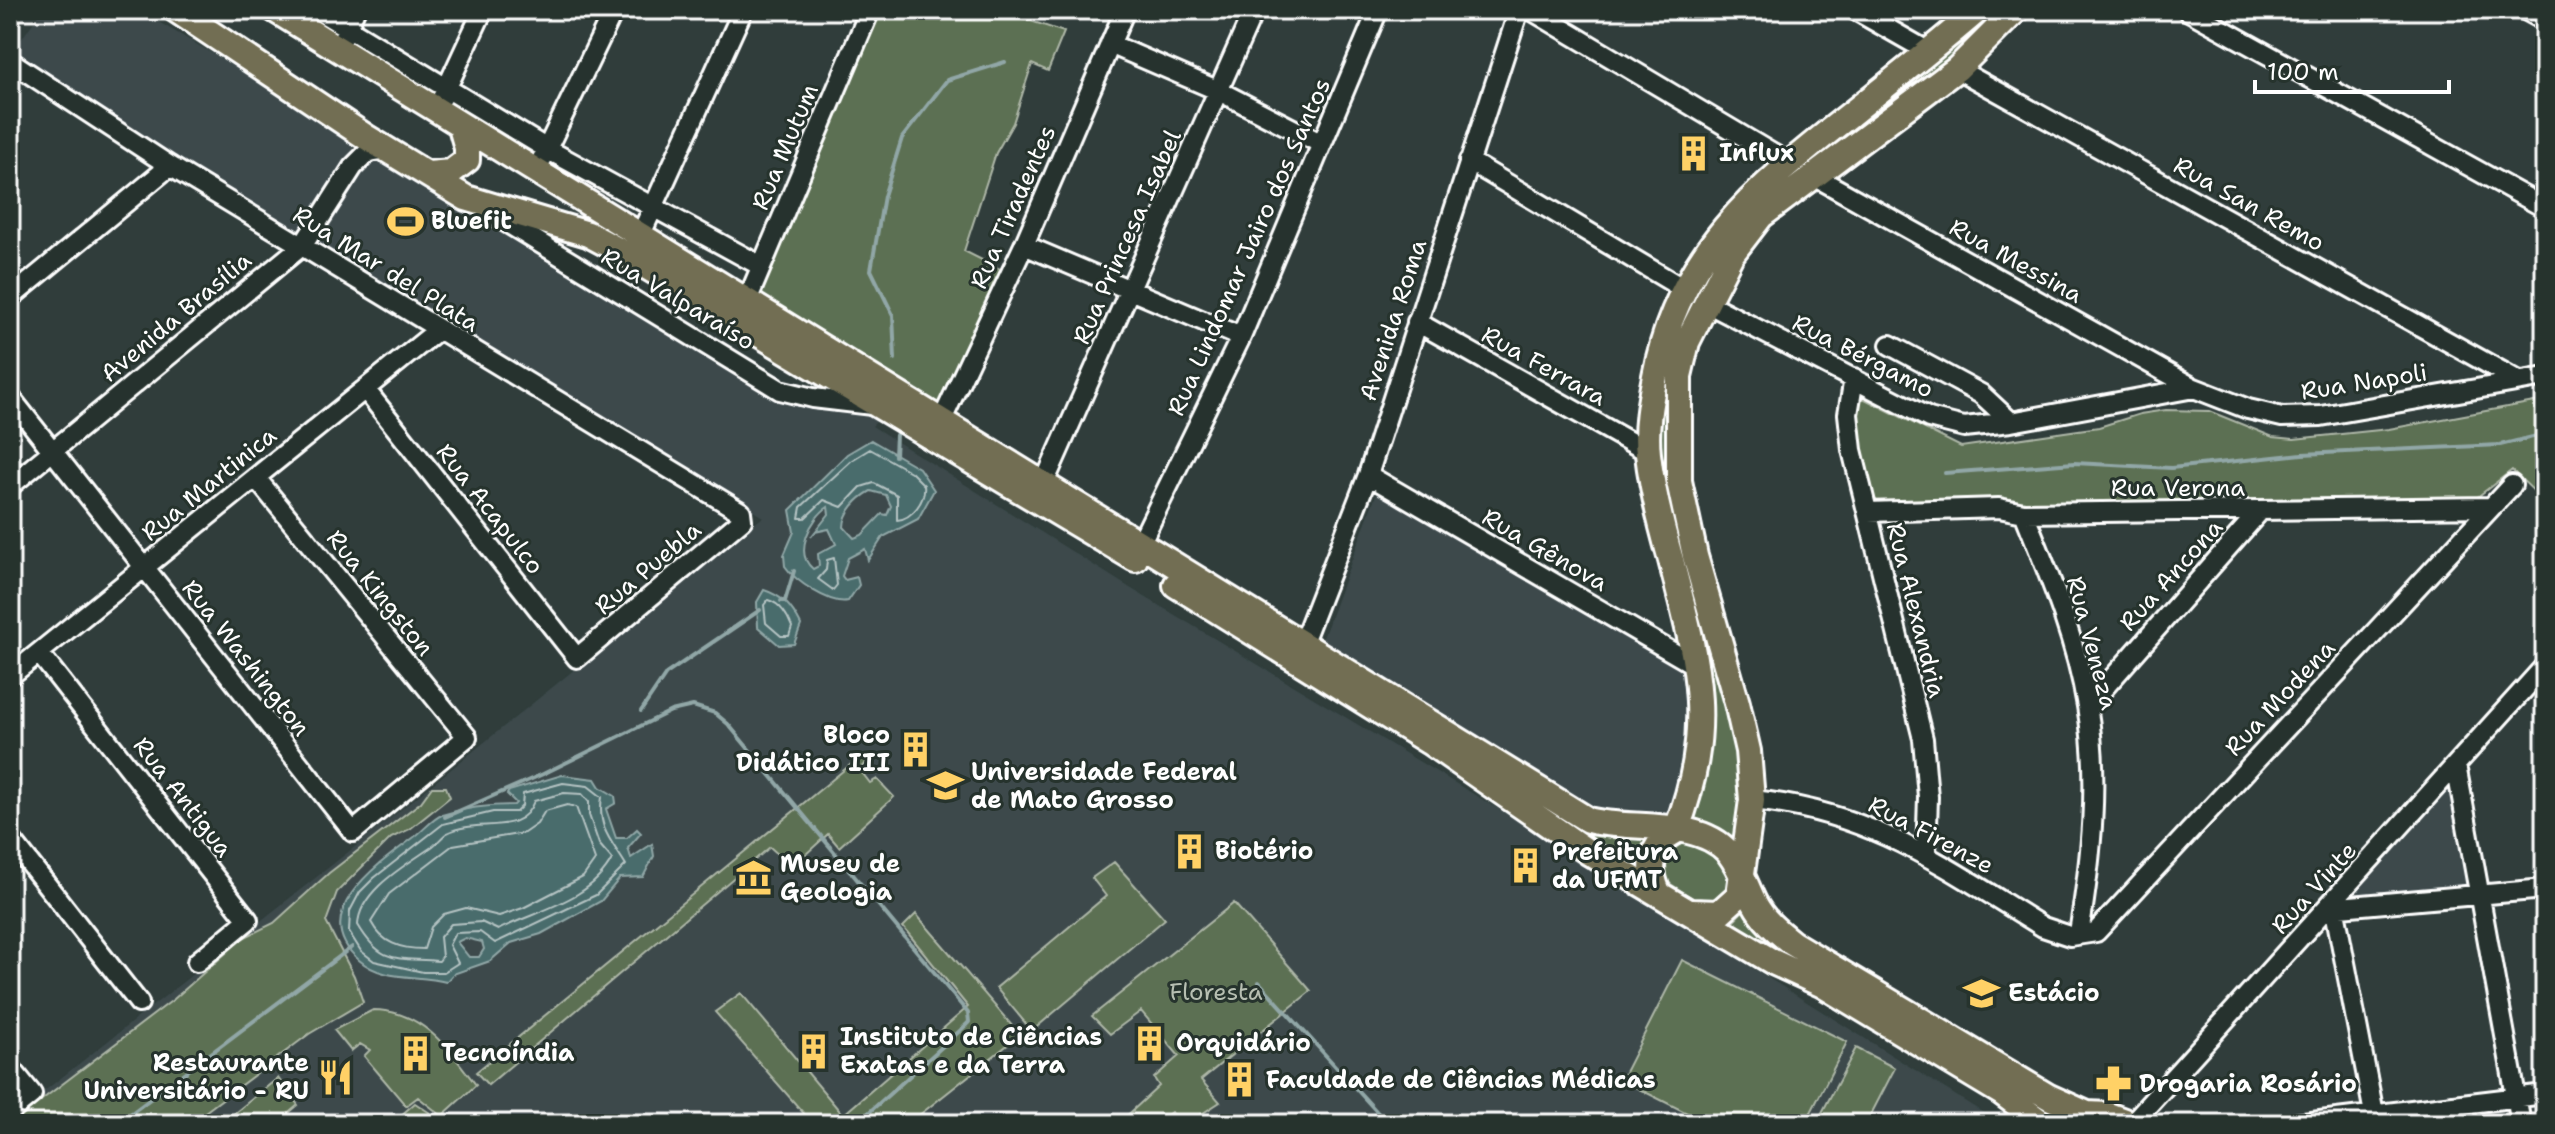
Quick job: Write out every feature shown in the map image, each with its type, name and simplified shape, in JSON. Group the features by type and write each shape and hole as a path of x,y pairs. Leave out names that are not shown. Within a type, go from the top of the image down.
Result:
{"main road":[{"path":"176,10 349,126 466,198 588,234 877,406 1370,705 1501,789 1588,852 1773,962 1834,992 2002,1093 2043,1124"},
{"path":"275,10 343,38 436,112 461,127 542,159 641,234 746,303 1303,642 1588,820 1612,826 1697,834 1722,847 1766,921 1792,943 2081,1119 2108,1115 2132,1124"},
{"path":"1658,892 1652,870 1654,852 1664,839 1676,831 1689,794 1701,736 1698,667 1659,516 1648,452 1650,402 1662,341 1682,288 1717,235 1750,197 1978,10"},
{"path":"1688,911 1710,915 1726,910 1739,895 1752,800 1748,751 1695,556 1679,481 1679,376 1687,342 1731,255 1761,216 1957,69 2004,15"},
{"path":"429,174 451,172 467,160 461,127"}],"street":[{"path":"318,10 343,38 446,88 542,159 655,208 761,266"},
{"path":"343,38 355,10"},
{"path":"436,112 483,10"},
{"path":"542,159 614,10"},
{"path":"641,234 743,10"},
{"name":"Rua Mutum","path":"746,303 870,10"},
{"name":"Rua Tiradentes","path":"941,422 1024,245 1125,10"},
{"name":"Rua Princesa Isabel","path":"1044,483 1254,10"},
{"name":"Rua Lindomar Jairo dos Santos","path":"1140,544 1241,337 1378,10"},
{"name":"Avenida Roma","path":"1303,642 1368,475 1519,10"},
{"path":"1531,10 1788,163"},
{"path":"1855,10 1929,52"},
{"path":"2187,10 2545,208"},
{"path":"2525,10 2545,21"},
{"path":"1110,44 1219,91 1322,144"},
{"name":"Rua Mar del Plata","path":"11,60 170,166 741,512"},
{"name":"Rua San Remo","path":"1957,69 2519,381"},
{"path":"349,126 357,143 353,167"},
{"name":"Avenida Brasília","path":"10,486 303,245 353,167 368,152 386,149"},
{"path":"1469,161 1682,288"},
{"path":"10,298 170,166"},
{"name":"Rua Messina","path":"1814,176 2194,388"},
{"name":"Rua Valparaíso","path":"466,198 780,390 813,398 877,406"},
{"path":"1024,245 1241,337"},
{"name":"Rua Bérgamo","path":"1705,302 1929,418 1964,427 2011,422 2194,388"},
{"name":"Rua Ferrara","path":"1417,322 1648,452"},
{"name":"Rua Martinica","path":"10,676 438,330"},
{"path":"1890,345 1981,394 2011,422"},
{"name":"Rua Napoli","path":"2194,388 2248,409 2282,417 2321,416 2545,377"},
{"name":"Rua Alexandria","path":"1854,378 1848,414 1852,450 1923,739 1928,797 1926,855"},
{"name":"Rua Acapulco","path":"365,389 577,658"},
{"name":"Rua Washington","path":"10,397 353,832 467,737"},
{"name":"Rua Gênova","path":"1368,475 1698,667"},
{"name":"Rua Kingston","path":"256,478 467,737"},
{"name":"Rua Modena","path":"2079,933 2090,934 2101,928 2512,485"},
{"name":"Rua Verona","path":"1868,512 1999,508 2024,513 2259,512 2489,507"},
{"name":"Rua Puebla","path":"577,658 739,525 741,512"},
{"name":"Rua Ancona","path":"2088,706 2259,512"},
{"name":"Rua Veneza","path":"2024,513 2064,617 2088,706 2093,804 2079,933"},
{"name":"Rua Antigua","path":"39,653 248,920 197,962"},
{"name":"Rua Vinte","path":"2132,1124 2456,765 2537,682 2545,666"},
{"path":"2456,765 2521,1124"},
{"name":"Rua Firenze","path":"1752,800 1801,805 1844,816 1926,855 2043,927 2061,935 2079,933"},
{"path":"10,838 139,1003"},
{"path":"2328,908 2545,889"},
{"path":"2328,908 2336,916 2375,1119"},
{"path":"10,1067 32,1094 10,1112"},
{"path":"2295,1124 2375,1119 2545,1094"}],"shaded area":[{"path":"42,10 138,10 359,139 299,238 11,54"},
{"name":"Universidade Federal de Mato Grosso","path":"374,150 785,398 869,411 881,417 872,426 1130,588 1520,822 2001,1124 10,1124 10,1118 356,846 763,517 313,245"},
{"path":"1377,492 1690,668 1695,689 1675,819 1596,819 1320,646"},
{"path":"2449,782 2471,890 2340,902"}],"green space":[{"path":"872,10 1010,10 1010,14 1064,32 1048,71 1032,64 1013,123 996,153 964,251 1006,272 939,414 754,292"},
{"path":"1993,11 1994,15 1939,71 1743,229 1668,411 1742,755 1739,854 1690,825 1701,777 1654,446 1678,318 1744,213"},
{"path":"1861,397 1961,447 2099,427 2140,414 2166,410 2209,411 2273,437 2294,439 2389,429 2545,400 2545,502 2512,470 2476,498 1871,506 1853,415"},
{"path":"861,756 867,762 860,770 870,783 877,779 894,797 839,847 828,834 792,867 770,847 488,1085 476,1072"},
{"path":"432,787 446,787 450,797 410,829 391,838 337,892 326,922 354,976 363,1002 309,1034 189,1124 10,1124 174,999 243,938 274,923 329,873 421,802"},
{"path":"1529,797 1653,836 1642,856 1640,869"},
{"path":"1685,841 1716,853 1734,885 1708,908 1666,881 1660,866 1670,846"},
{"path":"1114,862 1165,919 1032,1031 996,988 1106,896 1092,878"},
{"name":"Floresta","path":"1234,903 1311,991 1201,1080 1220,1102 1186,1124 1171,1112 1156,1124 1118,1124 1159,1086 1154,1078 1179,1056 1141,1011 1110,1034 1092,1016"},
{"path":"1747,907 1847,986 1731,923"},
{"path":"916,914 1020,1035 908,1124 813,1124 715,1012 741,993 843,1115 968,1007 903,927"},
{"path":"1682,960 1847,1042 1805,1124 1709,1124 1621,1080"},
{"path":"373,1010 390,1012 420,1024 444,1045 476,1085 442,1116 418,1097 406,1106 364,1056 370,1050 360,1044 351,1051 334,1030"},
{"path":"1856,1048 1895,1068 1866,1124 1816,1124"},
{"path":"278,1078 298,1105 276,1124 221,1124"},
{"path":"415,1103 439,1119 433,1124 391,1124"}],"water":[{"path":"871,440 919,468 934,490 918,519 883,537 868,560 865,549 848,558 842,576 845,580 857,577 859,585 848,601 841,601 823,596 797,578 785,566 784,555 794,532 790,510 847,454","holes":["871,491 886,495 891,506 887,515 882,514 862,535 854,538 844,527 846,516","828,507 829,514 811,537 815,532 829,529 836,544 818,554 819,566 813,569 807,562 804,545 816,519"]},
{"path":"764,590 782,599 798,619 801,625 794,644 779,645 758,627 757,602"},
{"path":"562,775 595,779 600,787 615,796 616,803 606,809 616,838 627,838 637,829 641,833 628,848 631,858 652,844 654,856 643,877 620,878 601,901 541,934 511,943 490,961 453,974 446,982 390,975 359,960 345,943 340,925 344,908 367,876 439,817 487,806 514,805 516,803 507,794","holes":["465,938 482,942 484,949 479,957 469,957 457,942"]}],"waterway":[{"path":"895,359 893,315 871,270 884,196 902,138 947,80 1005,62"},
{"path":"1945,473 2074,463 2171,468 2302,454 2500,445 2545,434"},
{"path":"895,456 896,435"},
{"path":"781,601 785,601 794,571"},
{"path":"641,711 666,674 760,610"},
{"path":"445,817 543,774 671,711 693,706 715,713 728,724 968,1013 969,1022 963,1028 856,1124"},
{"path":"117,1124 352,947"},
{"path":"1259,982 1388,1124"}],"place":[{"name":"Influx","path":"1693,153"},
{"name":"Bluefit","path":"405,221"},
{"name":"Bloco Didático III","path":"916,749"},
{"name":"Universidade Federal de Mato Grosso","path":"945,786"},
{"name":"Biotério","path":"1189,851"},
{"name":"Prefeitura da UFMT","path":"1526,866"},
{"name":"Museu de Geologia","path":"754,878"},
{"name":"Estácio","path":"1982,993"},
{"name":"Orquidário","path":"1150,1043"},
{"name":"Instituto de Ciências Exatas e da Terra","path":"814,1051"},
{"name":"Tecnoíndia","path":"415,1053"},
{"name":"Restaurante Universitário - RU","path":"335,1077"},
{"name":"Faculdade de Ciências Médicas","path":"1240,1080"},
{"name":"Drogaria Rosário","path":"2113,1084"}]}
